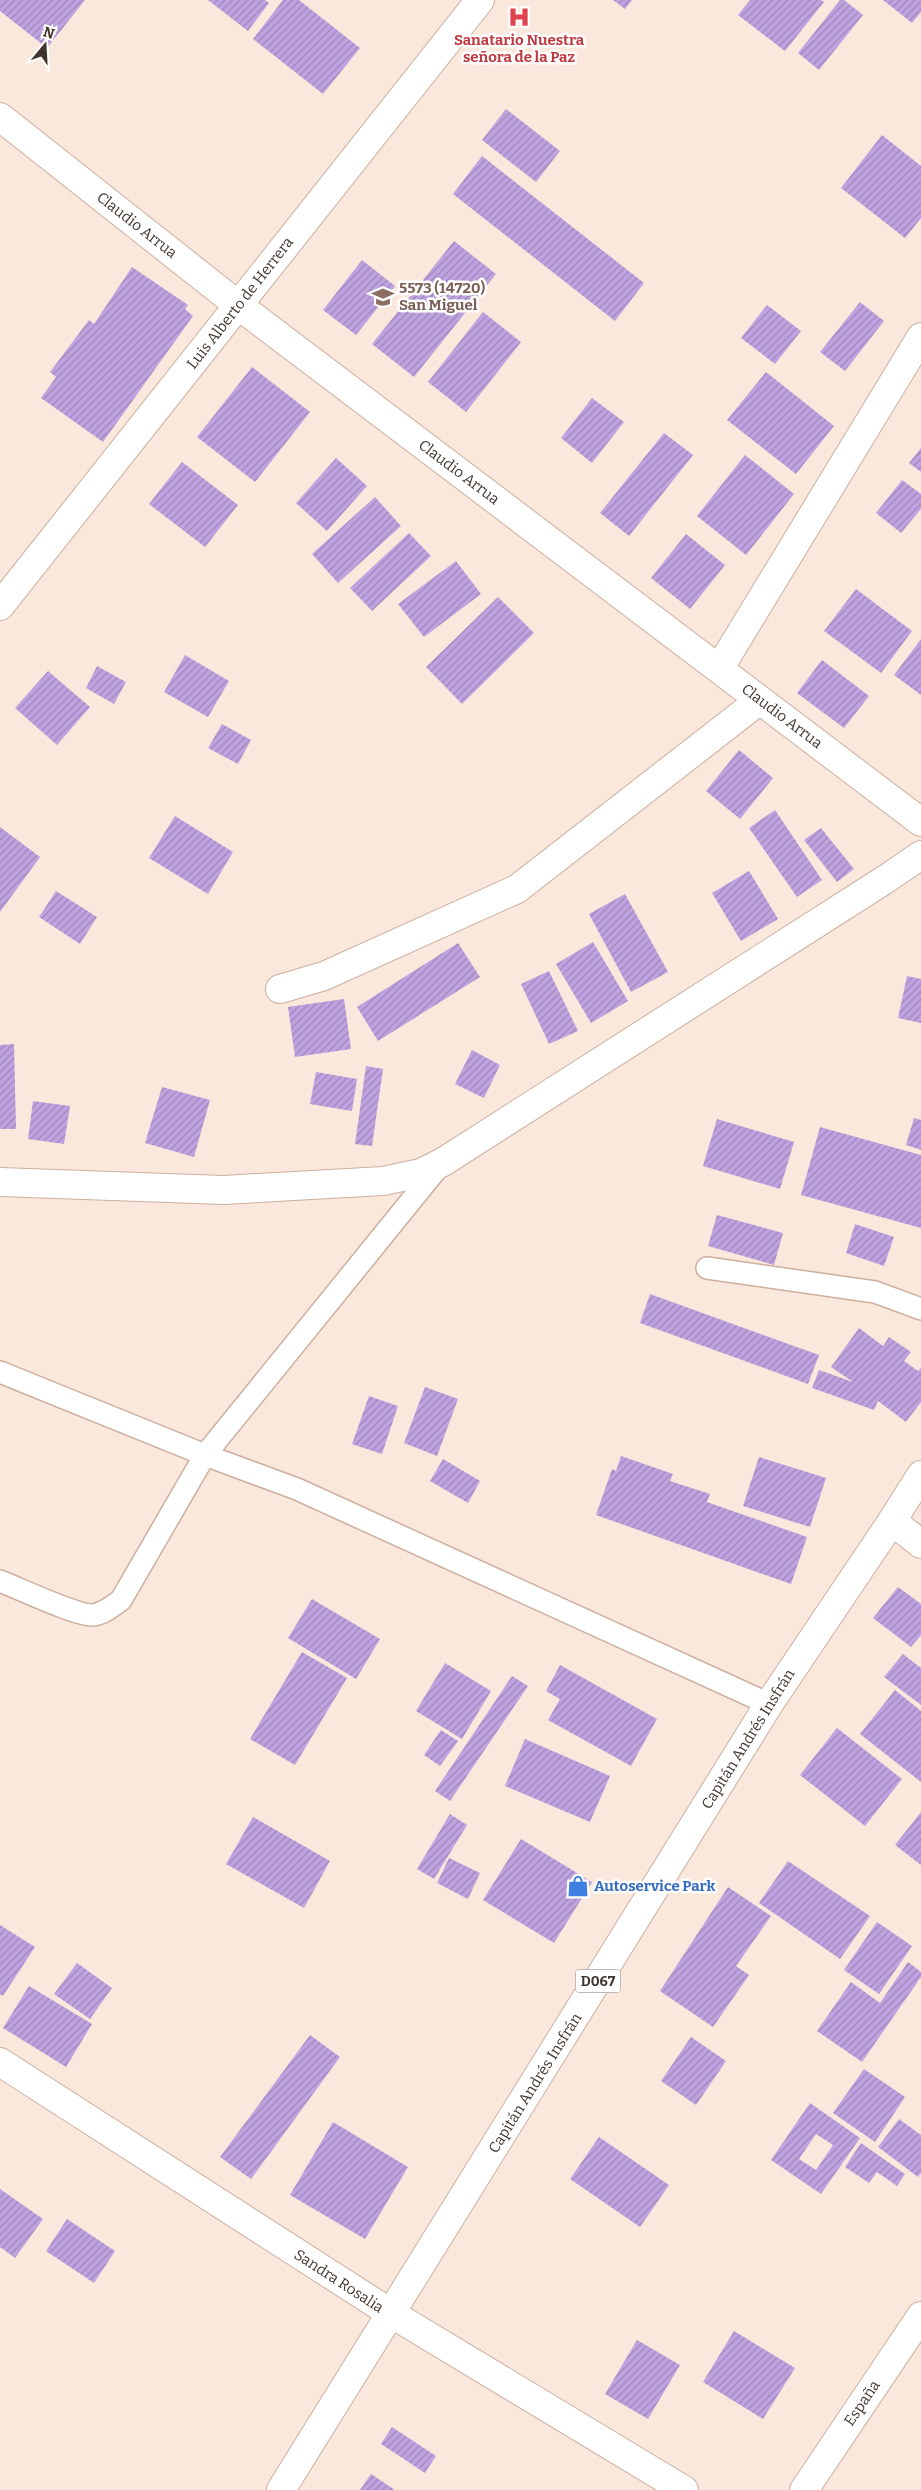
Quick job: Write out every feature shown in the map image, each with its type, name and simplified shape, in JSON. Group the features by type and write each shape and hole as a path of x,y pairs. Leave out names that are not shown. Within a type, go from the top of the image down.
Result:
{"street":[{"name":"Luis Alberto de Herrera","path":"0,606 480,0"},
{"name":"Claudio Arrua","path":"0,117 238,305 921,822"},
{"path":"719,669 921,337"},
{"path":"280,989 324,976 517,889 760,700"},
{"path":"0,1182 223,1190 383,1181 421,1173 443,1162 886,880 921,855"},
{"name":"Capitán Andrés Insfrán","path":"281,2490 769,1704 892,1522 921,1475"},
{"path":"892,1522 921,1544"},
{"name":"Sandra Rosalia","path":"0,2062 392,2314 684,2490"},
{"name":"España","path":"804,2490 921,2316"}],"lane":[{"path":"0,1581 57,1605 92,1615 108,1610 121,1600 205,1455 443,1162"},
{"path":"707,1268 875,1292 921,1309"},
{"path":"0,1372 205,1455 296,1489 769,1704"}],"building":[{"path":"0,0 85,0 47,48 0,11"},
{"path":"208,0 265,0 269,3 248,31"},
{"path":"283,0 299,0 360,48 323,94 253,39"},
{"path":"613,0 632,0 625,9"},
{"path":"750,0 821,0 824,2 785,51 738,15"},
{"path":"840,0 844,0 863,15 819,70 798,53"},
{"path":"883,0 921,0 921,12 912,23"},
{"path":"506,109 560,151 536,182 482,140"},
{"path":"882,135 921,166 921,218 905,238 841,188"},
{"path":"482,156 644,283 615,321 453,194"},
{"path":"454,241 496,274 414,377 372,344"},
{"path":"362,260 395,286 356,335 323,310"},
{"path":"132,267 188,305 185,309 193,316 103,442 41,398 56,377 50,372 89,320 94,324"},
{"path":"860,302 884,321 845,371 820,352"},
{"path":"767,305 801,331 775,364 741,338"},
{"path":"483,312 521,342 466,412 428,382"},
{"path":"252,367 310,412 255,482 197,437"},
{"path":"766,372 834,426 796,474 727,420"},
{"path":"592,398 624,422 592,463 561,438"},
{"path":"664,433 693,455 629,536 600,513"},
{"path":"921,448 921,472 909,463"},
{"path":"745,455 794,494 746,555 697,516"},
{"path":"336,458 367,486 327,531 296,503"},
{"path":"182,462 238,505 205,547 149,504"},
{"path":"902,480 921,494 921,509 901,533 876,513"},
{"path":"375,497 401,526 338,583 312,554"},
{"path":"409,533 431,556 372,611 350,588"},
{"path":"686,534 725,565 690,609 651,578"},
{"path":"456,561 481,594 424,637 398,604"},
{"path":"856,589 912,631 881,673 824,631"},
{"path":"498,597 534,633 462,704 426,667"},
{"path":"921,639 921,695 894,675"},
{"path":"185,655 229,681 208,717 164,692"},
{"path":"822,660 869,696 844,728 797,693"},
{"path":"97,666 126,682 114,704 86,688"},
{"path":"48,671 90,707 57,745 15,708"},
{"path":"222,724 251,740 238,764 208,748"},
{"path":"739,750 773,778 740,819 706,791"},
{"path":"775,810 822,880 797,897 749,828"},
{"path":"175,816 233,852 208,894 149,858"},
{"path":"0,827 40,857 0,912"},
{"path":"821,828 854,869 837,882 804,840"},
{"path":"749,871 778,919 741,941 712,893"},
{"path":"56,891 97,917 80,944 39,917"},
{"path":"625,894 668,972 631,992 589,914"},
{"path":"593,942 628,1001 591,1023 556,964"},
{"path":"458,943 480,977 378,1041 357,1007"},
{"path":"549,971 578,1031 549,1044 521,984"},
{"path":"907,976 921,979 921,1023 898,1018"},
{"path":"344,999 351,1049 295,1057 288,1007"},
{"path":"14,1044 16,1129 0,1129 0,1045"},
{"path":"472,1050 500,1065 484,1098 455,1084"},
{"path":"366,1066 383,1069 372,1146 355,1144"},
{"path":"316,1072 357,1079 352,1111 310,1104"},
{"path":"162,1087 210,1100 194,1157 145,1143"},
{"path":"33,1101 70,1106 64,1144 28,1139"},
{"path":"914,1118 921,1120 921,1150 906,1145"},
{"path":"717,1119 794,1142 780,1189 703,1166"},
{"path":"820,1127 921,1155 921,1228 801,1195"},
{"path":"717,1215 783,1233 774,1265 708,1246"},
{"path":"855,1224 894,1237 884,1266 846,1253"},
{"path":"650,1294 819,1355 808,1384 640,1323"},
{"path":"859,1328 883,1346 889,1337 911,1352 904,1361 918,1371 921,1368 921,1402 906,1422 878,1401 874,1410 812,1388 819,1370 853,1382 831,1367"},
{"path":"425,1387 458,1399 437,1456 404,1443"},
{"path":"369,1396 398,1406 382,1454 352,1444"},
{"path":"621,1456 673,1474 670,1481 710,1494 707,1502 807,1537 791,1584 596,1515 612,1469 616,1471"},
{"path":"759,1457 826,1478 810,1527 743,1506"},
{"path":"443,1459 480,1481 468,1503 430,1481"},
{"path":"898,1587 921,1604 921,1635 911,1647 873,1618"},
{"path":"312,1599 380,1639 356,1679 288,1638"},
{"path":"302,1652 347,1678 295,1765 250,1739"},
{"path":"903,1654 921,1668 921,1705 884,1677"},
{"path":"445,1663 491,1691 462,1739 416,1711"},
{"path":"560,1665 657,1719 631,1766 548,1720 560,1699 546,1691"},
{"path":"512,1676 528,1686 450,1801 435,1791"},
{"path":"895,1690 921,1711 921,1782 860,1734"},
{"path":"837,1728 902,1779 865,1826 800,1775"},
{"path":"441,1730 458,1741 440,1766 424,1755"},
{"path":"525,1739 610,1776 590,1822 505,1786"},
{"path":"921,1812 921,1865 895,1845"},
{"path":"450,1814 467,1825 434,1879 417,1869"},
{"path":"253,1817 330,1861 304,1908 226,1864"},
{"path":"521,1839 592,1882 554,1943 483,1900"},
{"path":"449,1858 480,1873 468,1899 437,1883"},
{"path":"788,1861 870,1916 840,1959 759,1903"},
{"path":"728,1887 771,1916 736,1966 749,1975 713,2027 660,1991"},
{"path":"877,1922 912,1946 879,1994 844,1970"},
{"path":"0,1925 35,1947 3,1996 0,1994"},
{"path":"908,1962 921,1972 921,1977 862,2062 817,2031 851,1982 880,2003"},
{"path":"77,1963 112,1988 90,2019 54,1994"},
{"path":"29,1986 92,2024 66,2067 3,2028"},
{"path":"310,2035 340,2057 251,2179 220,2157"},
{"path":"691,2037 726,2061 696,2105 661,2081"},
{"path":"864,2069 905,2097 875,2142 833,2113"},
{"path":"810,2103 860,2138 821,2194 771,2160","holes":["816,2134 833,2145 816,2170 799,2159"]},
{"path":"899,2119 921,2135 921,2173 918,2177 878,2147"},
{"path":"333,2122 408,2167 365,2239 290,2195"},
{"path":"599,2137 669,2185 640,2227 570,2179"},
{"path":"861,2143 905,2174 897,2186 877,2172 869,2183 845,2167"},
{"path":"0,2189 43,2219 15,2258 0,2247"},
{"path":"67,2219 115,2251 94,2283 46,2251"},
{"path":"734,2331 795,2368 763,2419 703,2382"},
{"path":"637,2340 680,2365 648,2419 605,2394"},
{"path":"392,2427 436,2456 425,2473 381,2444"},
{"path":"371,2474 395,2490 360,2490"}],"place":[{"name":"Sanatario Nuestra señora de la Paz","path":"519,17"},
{"name":"5573 (14720) San Miguel","path":"383,297"},
{"name":"Autoservice Park","path":"578,1886"}]}
